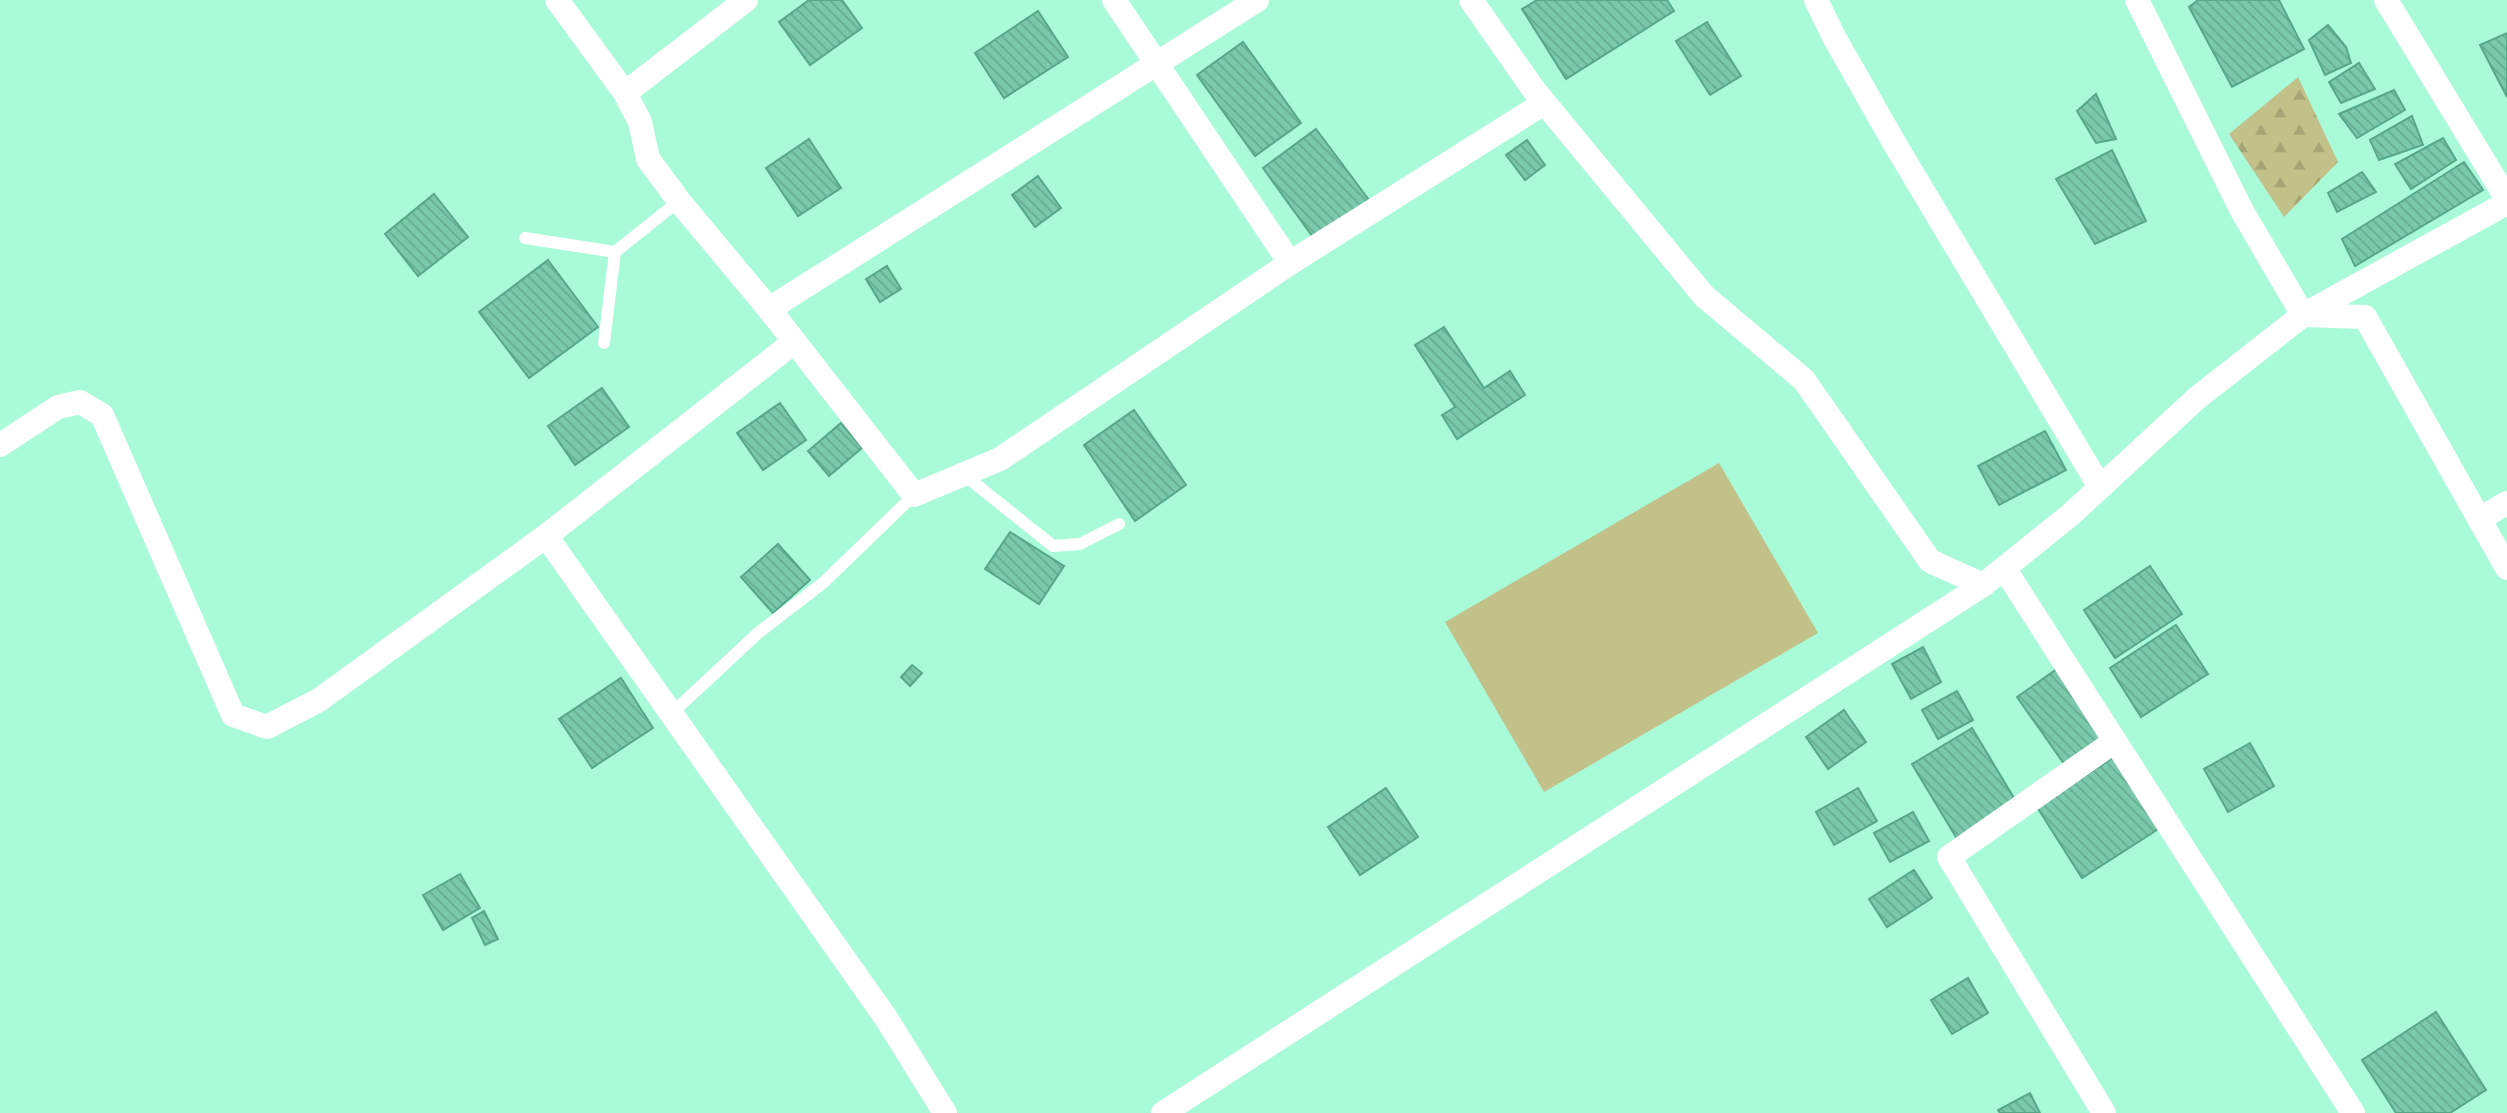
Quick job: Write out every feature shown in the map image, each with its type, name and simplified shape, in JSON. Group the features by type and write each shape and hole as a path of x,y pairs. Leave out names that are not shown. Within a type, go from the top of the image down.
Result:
{"street":[{"path":"556,0 625,93 640,122 648,159 914,495 1000,459 1290,263 1544,103"},
{"path":"625,93 746,0"},
{"path":"1114,0 1290,263"},
{"path":"769,309 1257,0"},
{"path":"1471,0 1544,103 1704,296 1804,380 1930,561 1983,584"},
{"path":"1816,0 1896,146 2100,487"},
{"path":"2137,0 2242,212 2303,315"},
{"path":"1163,1113 1983,584 2069,516 2197,398 2303,315 2507,201 2386,0"},
{"path":"2303,315 2365,317 2507,568"},
{"path":"0,446 58,407 80,402 102,415 233,715 267,727 319,700 546,536 794,342"},
{"path":"2479,519 2507,503"},
{"path":"546,536 886,1018 945,1113"},
{"path":"2004,568 2353,1113"},
{"path":"2104,1113 1949,857 2115,741"}],"lane":[{"path":"604,343 615,252 679,201"},
{"path":"525,238 615,252"},
{"path":"963,474 1052,545 1080,544 1119,524"},
{"path":"671,714 758,633 823,583 914,495"}],"green space":[{"path":"2298,77 2338,162 2284,217 2229,134"},
{"path":"1719,463 1818,633 1544,792 1445,622"}],"building":[{"path":"809,0 842,0 862,28 810,65 779,22"},
{"path":"1537,0 1667,0 1674,11 1566,79 1522,9"},
{"path":"2198,0 2279,0 2304,49 2232,87 2189,7"},
{"path":"1038,11 1068,57 1004,98 975,53"},
{"path":"1707,22 1741,76 1710,95 1676,41"},
{"path":"2328,25 2346,47 2351,63 2325,75 2309,40"},
{"path":"2507,33 2507,97 2480,45"},
{"path":"1243,42 1301,123 1255,156 1197,75"},
{"path":"2359,63 2375,89 2341,103 2329,82"},
{"path":"2394,90 2405,110 2357,138 2339,114"},
{"path":"2096,94 2116,139 2096,143 2077,111"},
{"path":"2412,116 2423,145 2379,160 2370,140"},
{"path":"1316,129 1369,200 1315,240 1263,168"},
{"path":"2443,138 2456,160 2411,189 2395,164"},
{"path":"809,139 841,188 798,216 766,168"},
{"path":"1527,140 1545,165 1525,180 1506,155"},
{"path":"2112,150 2146,221 2095,244 2056,179"},
{"path":"2464,162 2483,190 2355,266 2342,239"},
{"path":"2362,172 2376,192 2337,212 2328,193"},
{"path":"1038,176 1061,208 1035,227 1012,195"},
{"path":"434,194 468,237 418,276 385,234"},
{"path":"548,260 598,327 529,378 479,312"},
{"path":"887,266 901,289 880,302 866,279"},
{"path":"1444,327 1484,388 1510,371 1525,395 1457,439 1442,415 1455,407 1415,345"},
{"path":"602,388 629,427 575,465 548,426"},
{"path":"780,403 806,440 763,470 737,433"},
{"path":"1134,410 1186,485 1135,521 1084,445"},
{"path":"841,423 862,448 829,476 808,451"},
{"path":"2045,431 2066,470 1999,505 1978,466"},
{"path":"1010,532 1064,566 1039,604 985,569"},
{"path":"778,544 810,580 773,613 741,577"},
{"path":"2150,566 2182,614 2115,658 2084,610"},
{"path":"2176,625 2208,674 2141,717 2110,668"},
{"path":"1923,647 1941,682 1911,699 1892,664"},
{"path":"912,665 922,673 910,686 901,677"},
{"path":"2057,669 2106,740 2067,768 2017,697"},
{"path":"621,678 653,728 592,768 559,719"},
{"path":"1957,691 1973,720 1938,739 1922,710"},
{"path":"1844,710 1866,742 1828,769 1806,737"},
{"path":"1972,728 2017,803 1957,839 1912,764"},
{"path":"2250,743 2274,786 2228,812 2204,769"},
{"path":"2114,757 2160,828 2082,878 2037,807"},
{"path":"1386,788 1418,837 1360,875 1328,827"},
{"path":"1858,788 1877,821 1834,845 1816,812"},
{"path":"1913,812 1929,841 1890,862 1874,833"},
{"path":"1914,870 1932,898 1887,927 1869,899"},
{"path":"460,874 480,908 443,930 423,895"},
{"path":"484,911 498,939 485,945 472,918"},
{"path":"1968,978 1988,1013 1952,1034 1931,1000"},
{"path":"2436,1012 2486,1090 2450,1113 2396,1113 2362,1060"},
{"path":"2030,1093 2040,1113 2000,1113 1998,1110"}]}
